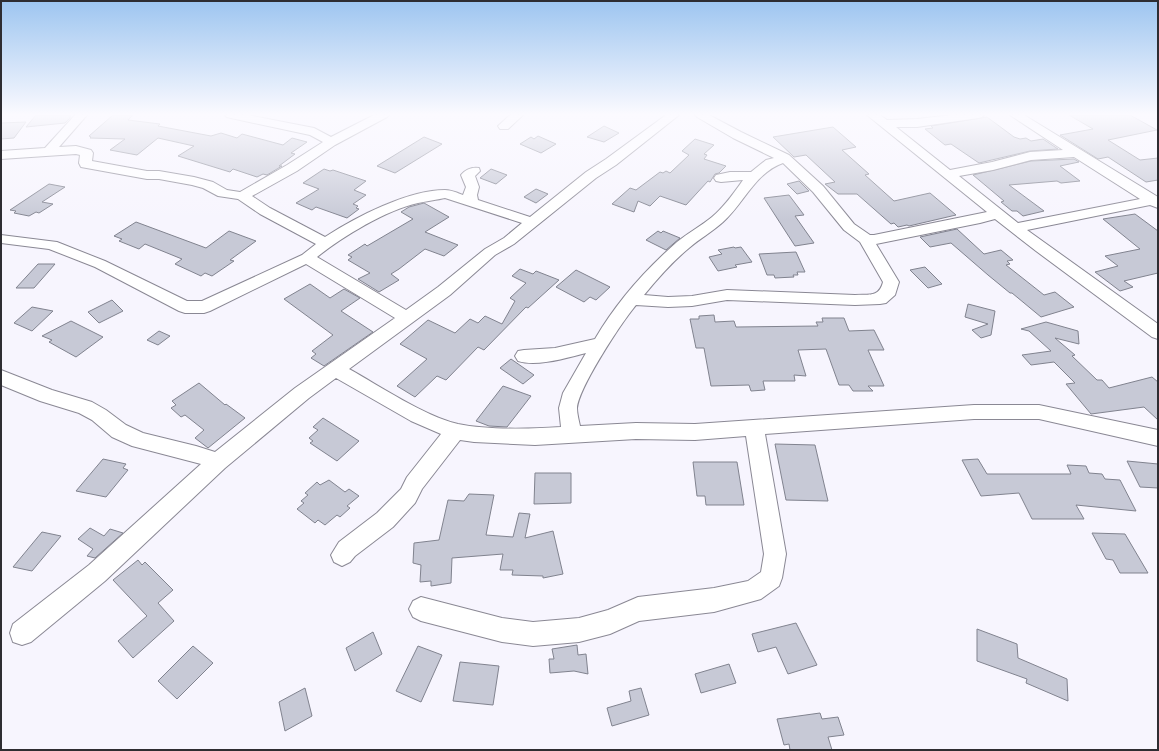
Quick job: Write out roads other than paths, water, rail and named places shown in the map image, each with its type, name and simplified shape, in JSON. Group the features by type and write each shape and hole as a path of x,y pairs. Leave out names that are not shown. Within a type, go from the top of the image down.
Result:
{"street":[{"path":"1,155 75,150"},
{"path":"76,150 87,153 84,163 86,164 147,176 159,176 194,181 208,185 223,193 242,196 271,215 326,243"},
{"path":"242,196 292,168 319,150"},
{"path":"22,633 97,573 218,462 302,393 444,291 490,252 509,241 591,175 627,150"},
{"path":"632,299 668,302 692,301 728,296 833,300 880,299 889,291 891,282 866,239 849,227 818,189 785,158 768,150"},
{"path":"919,150 996,214 1157,331"},
{"path":"1073,150 1153,197"},
{"path":"949,174 993,166 1030,156 1076,152"},
{"path":"572,434 568,408 572,393 609,329 632,299 661,265 684,244 718,219 739,196 751,178 771,163 785,158"},
{"path":"472,202 470,195 473,187 468,179 468,175 474,171"},
{"path":"721,178 730,176 755,176"},
{"path":"1,239 52,245 100,264 185,307 194,308 204,307 215,303 307,258 341,233 394,206 415,199 446,194 532,222"},
{"path":"1015,228 1153,197"},
{"path":"866,239 874,240 980,219 996,214"},
{"path":"307,258 406,317"},
{"path":"524,356 555,354 600,344"},
{"path":"336,370 418,416 455,431 474,434 535,437 636,431 695,432 974,412 1039,412 1158,438"},
{"path":"1,377 47,396 85,407 99,415 119,431 139,440 196,454 218,462"},
{"path":"421,609 502,630 533,634 579,630 610,622 638,609 714,600 753,591 771,578 775,554 754,428"},
{"path":"342,555 347,549 385,520 408,496 414,483 455,431"}]}
